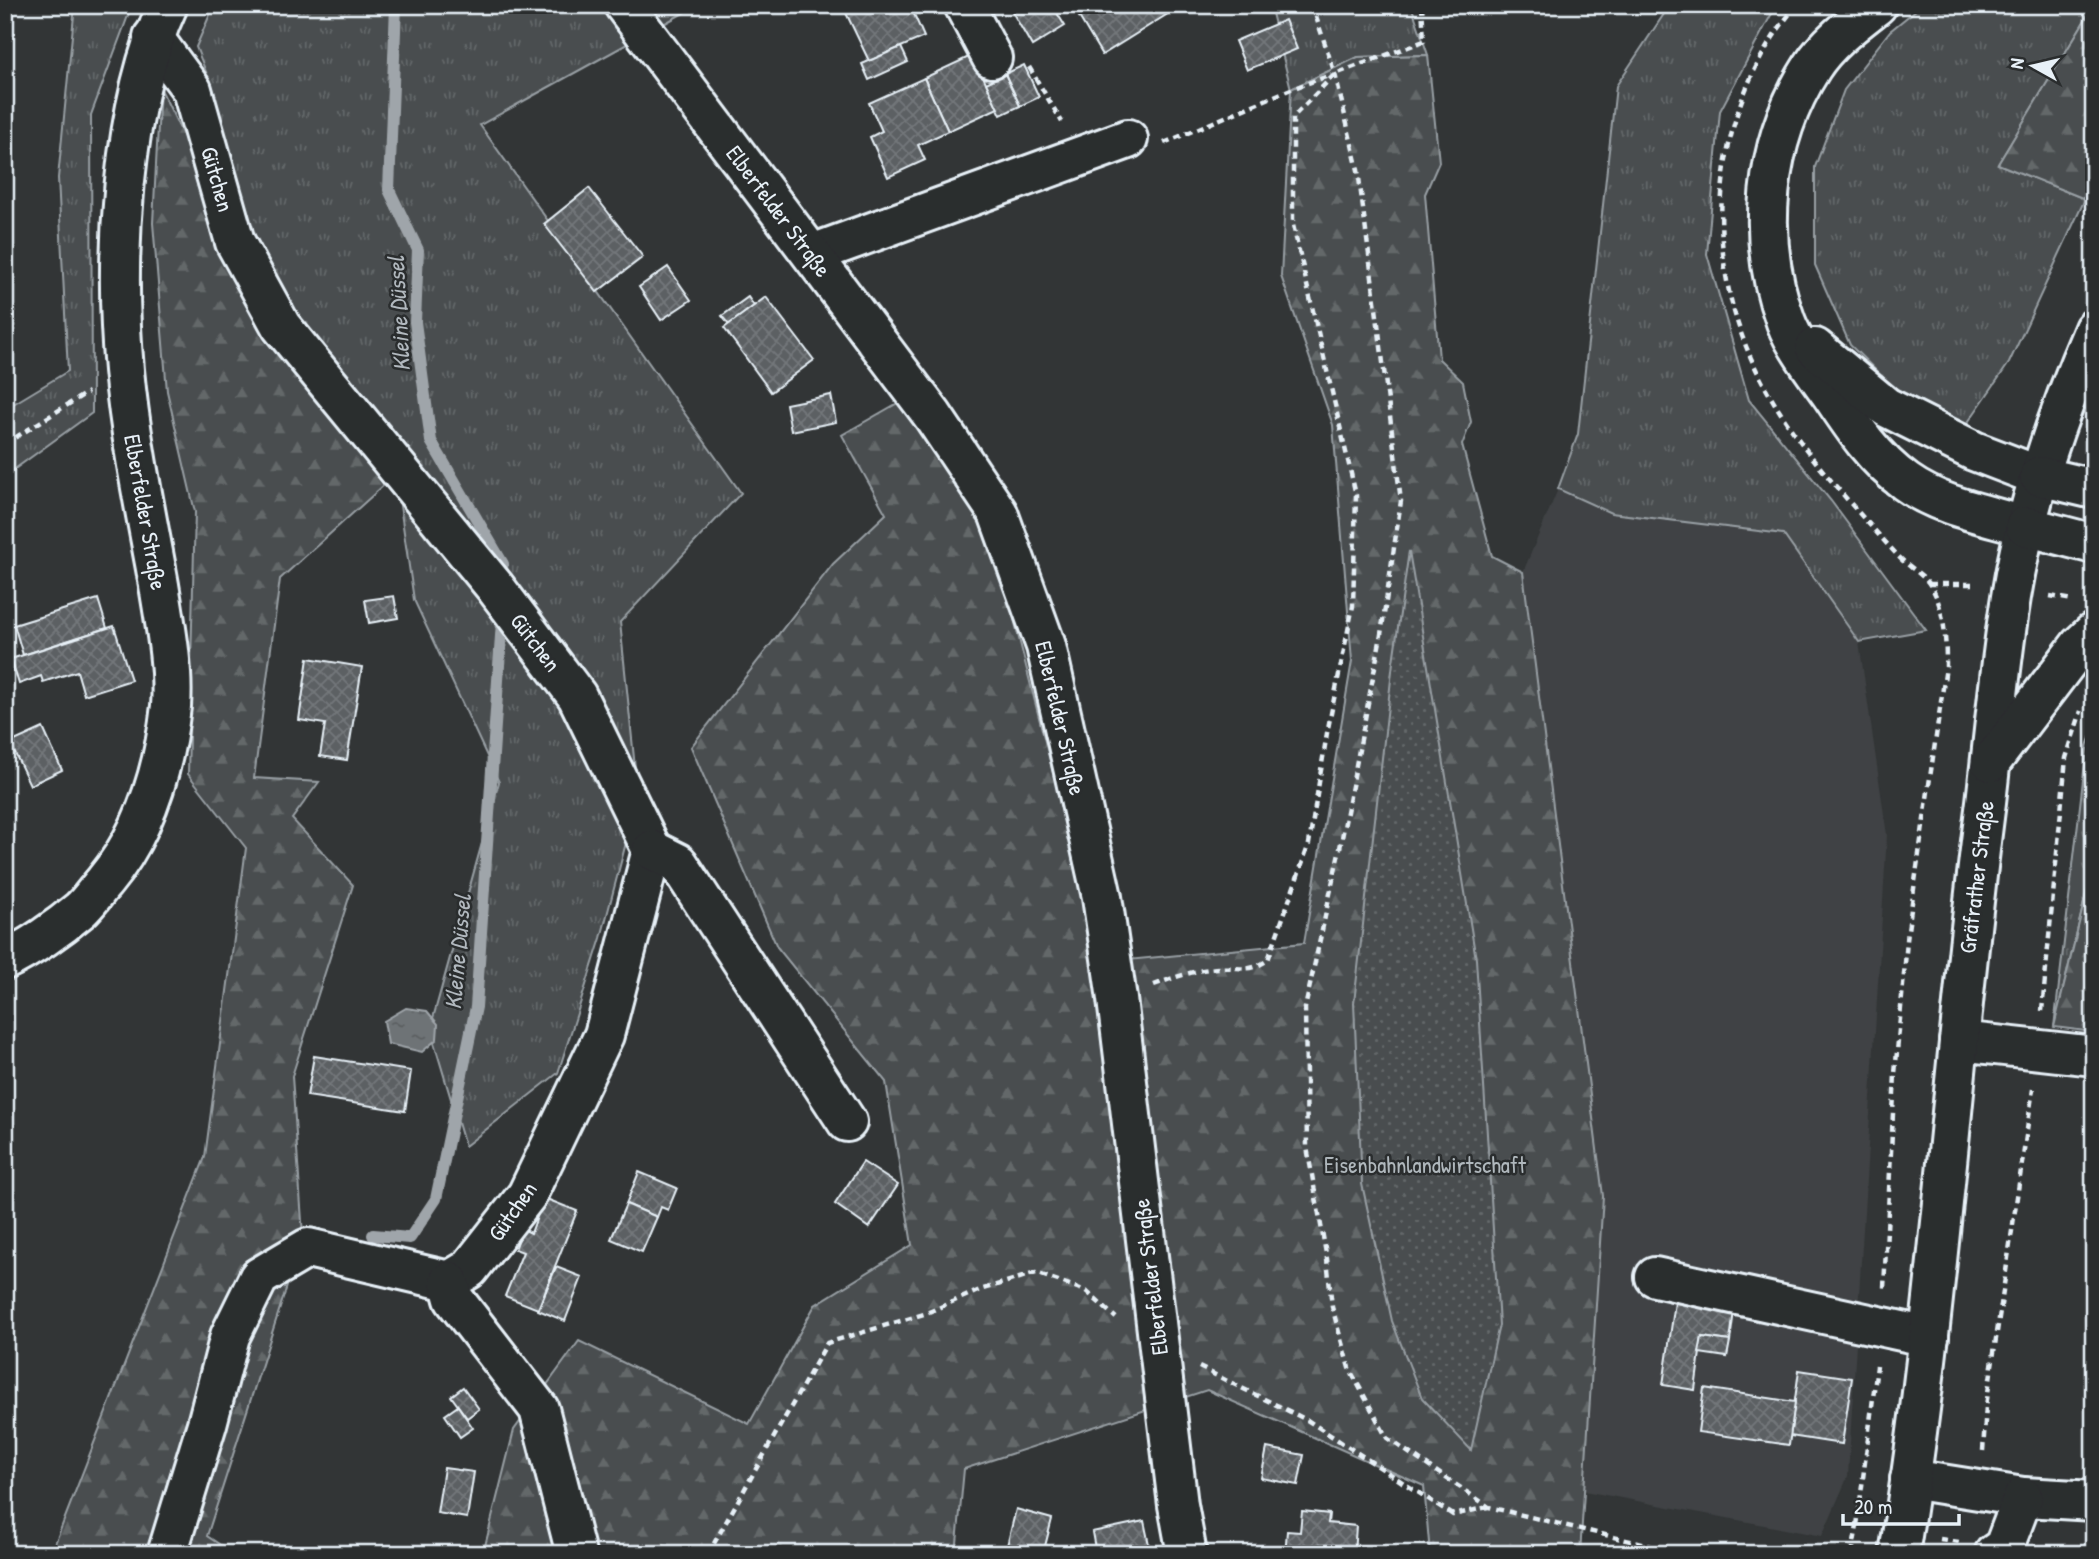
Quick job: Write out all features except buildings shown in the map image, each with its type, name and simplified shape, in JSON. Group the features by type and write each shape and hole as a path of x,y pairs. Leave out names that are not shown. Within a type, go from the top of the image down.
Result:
{"main road":[{"name":"Elberfelder Straße","path":"624,5 933,416 998,513 1046,646 1101,897 1117,999 1160,1358 1187,1554"},
{"path":"964,5 1010,60"},
{"path":"1877,5 1845,30 1812,66 1789,114 1774,158 1767,218 1770,251 1786,324 1855,430 1884,464 1923,493 1942,502 2094,544"},
{"name":"Elberfelder Straße","path":"5,960 18,954 81,909 117,866 140,827 158,773 171,704 168,636 136,465 124,369 121,266 126,171 137,105 160,21"},
{"name":"Gütchen","path":"160,21 192,90 235,242 281,326 495,587 577,696 652,850 604,1035 527,1195 469,1269 449,1281"},
{"path":"812,254 1128,139"},
{"path":"1786,324 1886,407 1974,451 2039,475 2094,489"},
{"name":"Gräfrather Straße","path":"1899,1554 1929,1336 1968,936 2011,596 2025,526 2039,475 2072,378 2094,328"},
{"path":"1991,762 2080,645 2094,632"},
{"path":"652,850 678,863 848,1122"},
{"path":"1959,1041 2094,1056"},
{"path":"167,1554 207,1424 230,1336 259,1277 308,1248 449,1281 454,1299 539,1409 576,1554"},
{"path":"1655,1277 1929,1336"},
{"path":"1910,1479 2022,1497 2094,1501"},
{"path":"1994,1554 2004,1547 2022,1497"}],"path":[{"path":"1311,5 1335,74 1357,170 1401,501 1370,693 1305,1008 1307,1147 1327,1259 1332,1307 1349,1368 1387,1438 1489,1507 1684,1554"},
{"path":"1128,139 1151,148 1291,89 1424,41 1422,5"},
{"path":"1797,5 1769,44 1754,71 1739,107 1729,142 1724,174 1722,226 1725,268 1733,307 1761,380 1807,451 1864,520 1929,584 1943,620 1946,646 1946,667 1908,930 1895,1074 1882,1326 1857,1526"},
{"path":"1010,60 1081,156"},
{"path":"1117,999 1175,977 1220,968 1255,969 1268,960 1309,844 1327,733 1353,606 1356,495 1293,225 1293,117 1335,74"},
{"path":"5,444 124,369"},
{"path":"708,1554 827,1343 924,1314 980,1290 1036,1273 1086,1291"},
{"path":"1160,1358 1206,1369 1307,1420 1453,1515 1489,1507"}],"shaded area":[{"path":"1558,489 1611,513 1784,534 1859,642 1887,835 1848,1476 1822,1536 1584,1491 1603,1196 1523,572"}],"green space":[{"path":"75,5 132,5 91,115 92,413 5,476 5,409 68,371 58,178"},
{"path":"214,5 698,5 480,125 741,493 620,622 638,797 601,938 558,1073 465,1146 430,1029 499,782 414,600 398,492 384,485 221,215 212,87 196,47"},
{"path":"1270,5 1411,5 1428,55 1358,57 1291,89"},
{"path":"1670,5 1781,5 1771,15 1720,111 1707,254 1749,400 1831,501 1926,630 1859,642 1783,534 1611,513 1558,489 1578,434 1616,86"},
{"path":"1922,5 2094,5 1998,164 2085,199 2009,363 1964,428 1903,397 1850,345 1815,265 1815,167 1844,90 1890,31"},
{"path":"2094,5 2094,184 2085,199 1998,164"},
{"path":"1428,55 1439,162 1425,194 1439,359 1463,382 1471,422 1462,445 1492,556 1523,572 1603,1196 1580,1554 1430,1554 1424,1486 1207,1390 964,1469 956,1554 493,1554 484,1550 514,1430 579,1341 749,1424 815,1305 912,1245 886,1082 777,947 691,747 833,564 886,514 842,435 903,400 992,532 1067,828 1097,963 1304,943 1352,661 1333,425 1281,276 1291,89 1358,57"},
{"path":"160,87 221,215 384,485 280,579 254,778 319,782 292,819 353,885 292,1076 303,1236 207,1536 234,1554 51,1554 205,1157 246,848 188,774 195,512 167,391 153,223"},
{"name":"Eisenbahnlandwirtschaft","path":"1409,551 1476,959 1499,1325 1471,1450 1422,1398 1392,1321 1362,1184 1354,1003 1393,662"},
{"path":"2094,728 2094,861 2054,1027 2087,746"},
{"path":"2094,861 2094,1032 2054,1027"}],"water":[{"path":"406,1008 427,1011 438,1024 437,1039 422,1052 388,1044 384,1021"}],"waterway":[{"name":"Kleine Düssel","path":"396,5 389,190 418,250 415,322 431,441 503,564"},
{"name":"Kleine Düssel","path":"373,1235 410,1238 436,1199 476,1007 502,621"}]}
